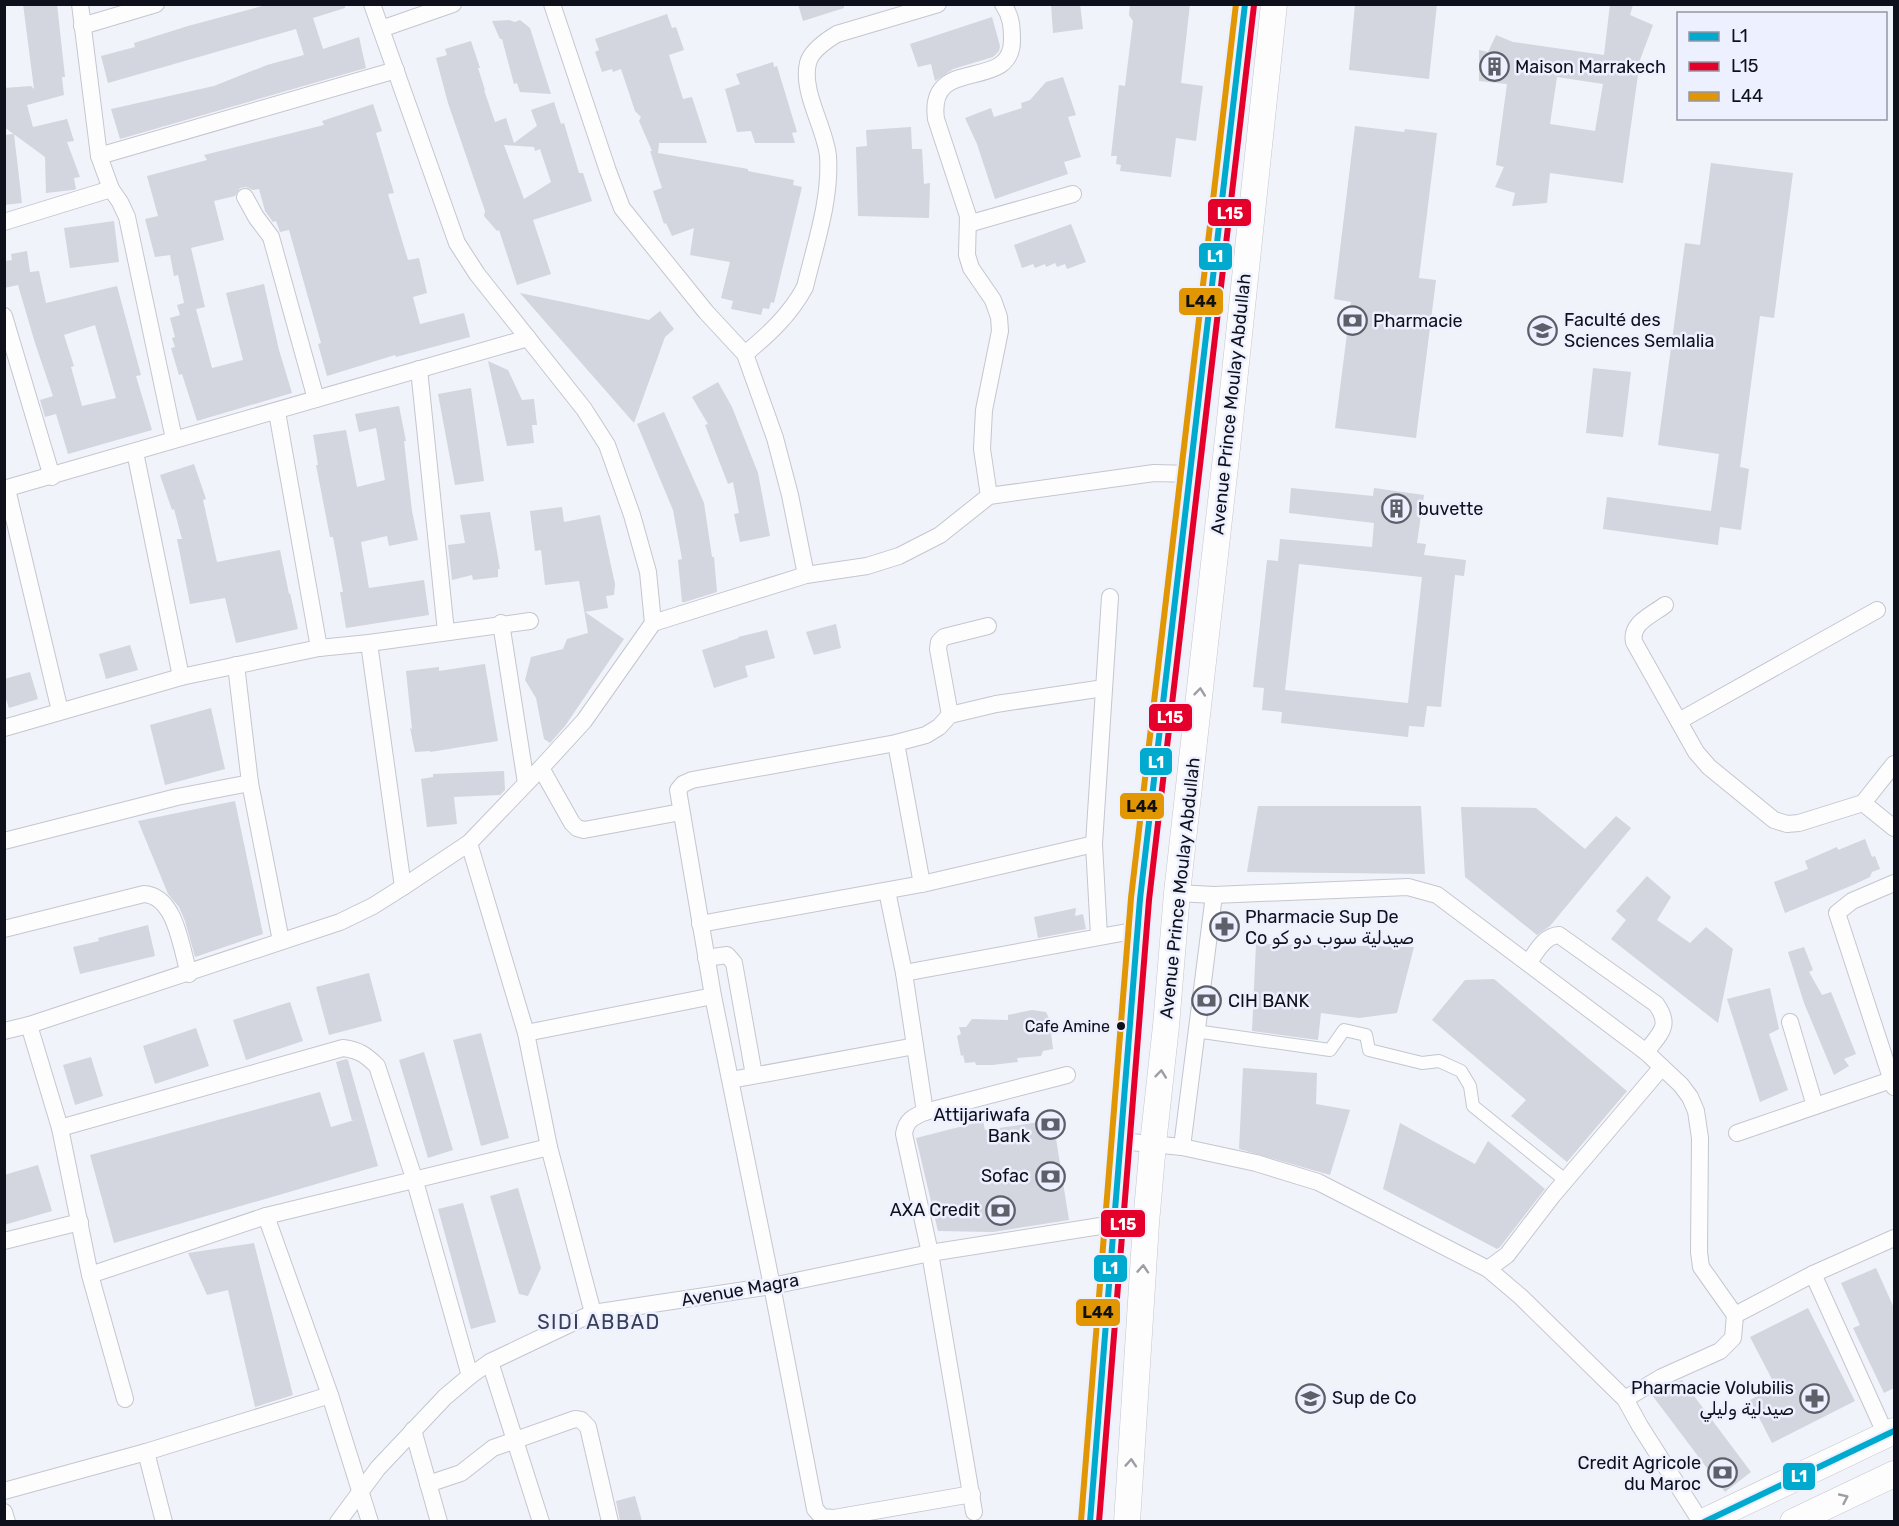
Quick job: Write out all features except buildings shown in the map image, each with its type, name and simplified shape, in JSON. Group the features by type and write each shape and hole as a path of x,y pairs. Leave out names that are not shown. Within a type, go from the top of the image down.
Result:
{"main road":[{"name":"Avenue Prince Moulay Abdullah","path":"1090,1521 1138,930 1245,4"},
{"name":"Avenue Prince Moulay Abdullah","path":"1127,1521 1146,1222 1177,894 1274,4"},
{"path":"1702,1521 1890,1433"},
{"path":"1793,1521 1894,1474"}],"street":[{"path":"80,4 99,156 111,189 127,217 174,440"},
{"path":"82,26 156,4"},
{"path":"372,4 457,243 477,274 584,409 607,445 632,515 648,572 653,623"},
{"path":"381,29 453,4"},
{"path":"552,4 622,208 705,312 745,354 775,438 790,495 806,575"},
{"path":"745,354 777,326 805,287 825,204 828,159 826,142 808,84 808,61 826,41 837,34 938,4"},
{"path":"989,496 982,449 984,410 1000,331 999,317 993,300 971,268 967,255 968,216 936,119 934,105 936,96 952,80 990,70 1009,58 1012,50 1013,24 1003,4"},
{"path":"99,156 396,70"},
{"path":"4,222 111,189"},
{"path":"968,224 1073,194"},
{"path":"245,196 256,217 271,237 316,399"},
{"path":"4,316 52,477"},
{"path":"60,711 6,489 528,338"},
{"path":"419,369 446,632"},
{"path":"277,412 319,648"},
{"path":"135,452 181,677"},
{"path":"4,1030 29,1025 189,974 340,922 373,906 469,843 584,721 653,623 806,575 867,566 899,556 940,536 989,496 1154,473 1192,474"},
{"path":"1099,936 1094,844 1110,597"},
{"path":"1665,605 1636,625 1632,634 1635,642 1696,752 1709,767 1774,820 1786,824 1799,823 1863,803 1894,764"},
{"path":"1679,722 1877,610"},
{"path":"4,728 181,677 319,648 530,621"},
{"path":"501,623 526,783"},
{"path":"950,715 938,649 939,642 944,637 988,627"},
{"path":"369,643 403,887"},
{"path":"236,665 250,783 281,941"},
{"path":"972,1494 834,1518 818,1513 813,1504 772,1286 713,996 678,790 683,784 692,780 896,743 926,735 939,727 950,715 996,704 1104,688"},
{"path":"896,743 922,884"},
{"path":"541,768 577,828 585,830 681,812"},
{"path":"4,841 166,800 250,783"},
{"path":"1863,803 1894,828"},
{"path":"469,843 526,1033 549,1147 593,1313"},
{"path":"700,924 922,884 1094,844"},
{"path":"1737,1133 1894,1082 1837,913 1852,901 1894,883"},
{"path":"1177,894 1214,896 1408,887 1437,895 1646,1052 1681,1085 1696,1111 1700,1138 1701,1267 1735,1315 1733,1338 1720,1351 1662,1377 1625,1399"},
{"path":"887,891 904,972 926,1112"},
{"path":"4,929 150,894 162,900 172,915 189,974"},
{"path":"1182,1147 1214,896"},
{"path":"904,972 1138,930"},
{"path":"1529,962 1545,939 1552,935 1559,935 1656,1004 1663,1013 1664,1029 1646,1052"},
{"path":"706,958 727,956 734,963 754,1075"},
{"path":"526,1033 713,996"},
{"path":"1790,1022 1815,1106"},
{"path":"29,1025 60,1128 90,1275 124,1399"},
{"path":"1166,1026 1330,1050 1344,1030 1366,1035 1369,1050 1422,1063 1438,1061 1461,1071 1470,1086 1473,1106 1565,1180"},
{"path":"731,1080 915,1046"},
{"path":"60,1128 343,1048 358,1050 377,1066 414,1178 470,1376"},
{"path":"1488,1269 1507,1255 1565,1180 1662,1067"},
{"path":"974,1512 930,1253 904,1134 905,1125 911,1118 926,1112 1066,1075"},
{"path":"1120,1141 1182,1147 1256,1163 1318,1182 1488,1269 1521,1297 1625,1399 1702,1521"},
{"path":"90,1275 266,1216 414,1178 549,1147"},
{"path":"266,1216 330,1395 370,1521"},
{"path":"4,1242 80,1222"},
{"name":"Avenue Magra","path":"338,1521 378,1468 445,1397 470,1376 490,1362 593,1313 772,1286 930,1253 1113,1224 1146,1222"},
{"path":"1735,1315 1813,1274 1894,1238"},
{"path":"1813,1274 1890,1433"},
{"path":"490,1362 542,1521"},
{"path":"4,1491 146,1452 330,1395"},
{"path":"428,1484 461,1473 494,1448 575,1419 581,1420 588,1427 610,1521"},
{"path":"413,1430 439,1521"},
{"path":"146,1452 164,1521"},
{"path":"4,1512 7,1521"}],"transit line":[{"name":"L44","path":"1081,1521 1131,898 1236,4"},
{"name":"L1","path":"1090,1522 1140,899 1245,4"},
{"name":"L15","path":"1099,1522 1149,900 1254,5"},
{"name":"L1","path":"1704,1522 1894,1431"}],"place":[{"name":"Maison Marrakech","path":"1494,67"},
{"name":"Pharmacie","path":"1352,321"},
{"name":"Faculté des Sciences Semlalia","path":"1543,330"},
{"name":"buvette","path":"1397,509"},
{"name":"Pharmacie Sup De Co صيدلية سوب دو كو","path":"1224,927"},
{"name":"CIH BANK","path":"1207,1001"},
{"name":"Cafe Amine","path":"1121,1026"},
{"name":"Attijariwafa Bank","path":"1051,1125"},
{"name":"Sofac","path":"1050,1176"},
{"name":"AXA Credit","path":"1001,1210"},
{"name":"Sup de Co","path":"1311,1398"},
{"name":"Pharmacie Volubilis صيدلية وليلي","path":"1815,1398"},
{"name":"Credit Agricole du Maroc","path":"1722,1473"}],"district":[{"name":"SIDI ABBAD","path":"599,1322"}]}
